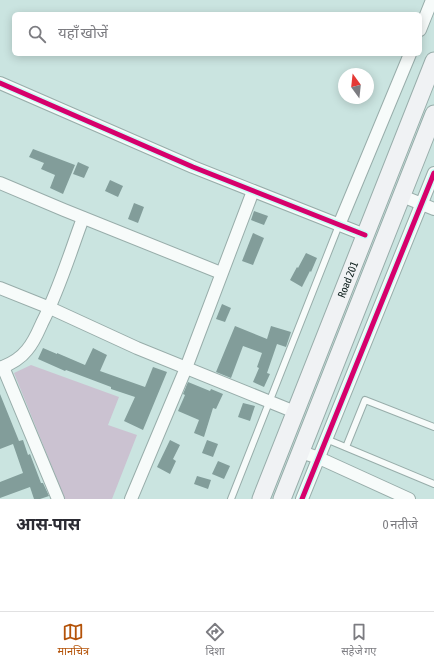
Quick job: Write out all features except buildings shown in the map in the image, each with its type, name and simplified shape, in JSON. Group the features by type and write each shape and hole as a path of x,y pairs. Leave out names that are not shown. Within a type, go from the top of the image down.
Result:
{"main road":[{"name":"Road 201","path":"261,499 434,60"},
{"name":"Road 201","path":"282,499 434,114"}],"street":[{"path":"422,25 432,0"},
{"path":"339,225 409,56"},
{"path":"0,83 193,167 365,235"},
{"path":"302,499 434,173"},
{"path":"0,183 83,218 222,273"},
{"path":"131,499 186,368 253,191"},
{"path":"402,196 434,209"},
{"path":"58,499 2,368 9,365 28,350 34,339 50,308 83,218"},
{"path":"0,288 50,308 137,348 295,412"},
{"path":"301,452 319,458 408,499"}],"lane":[{"path":"231,499 339,225"},
{"path":"346,447 365,400 434,427"},
{"path":"326,439 434,484"}],"shaded area":[{"path":"31,365 119,397 108,425 137,435 112,499 65,499 14,373"}],"cycle path":[{"path":"0,83 193,167 365,235"},
{"path":"302,499 434,173"}]}
